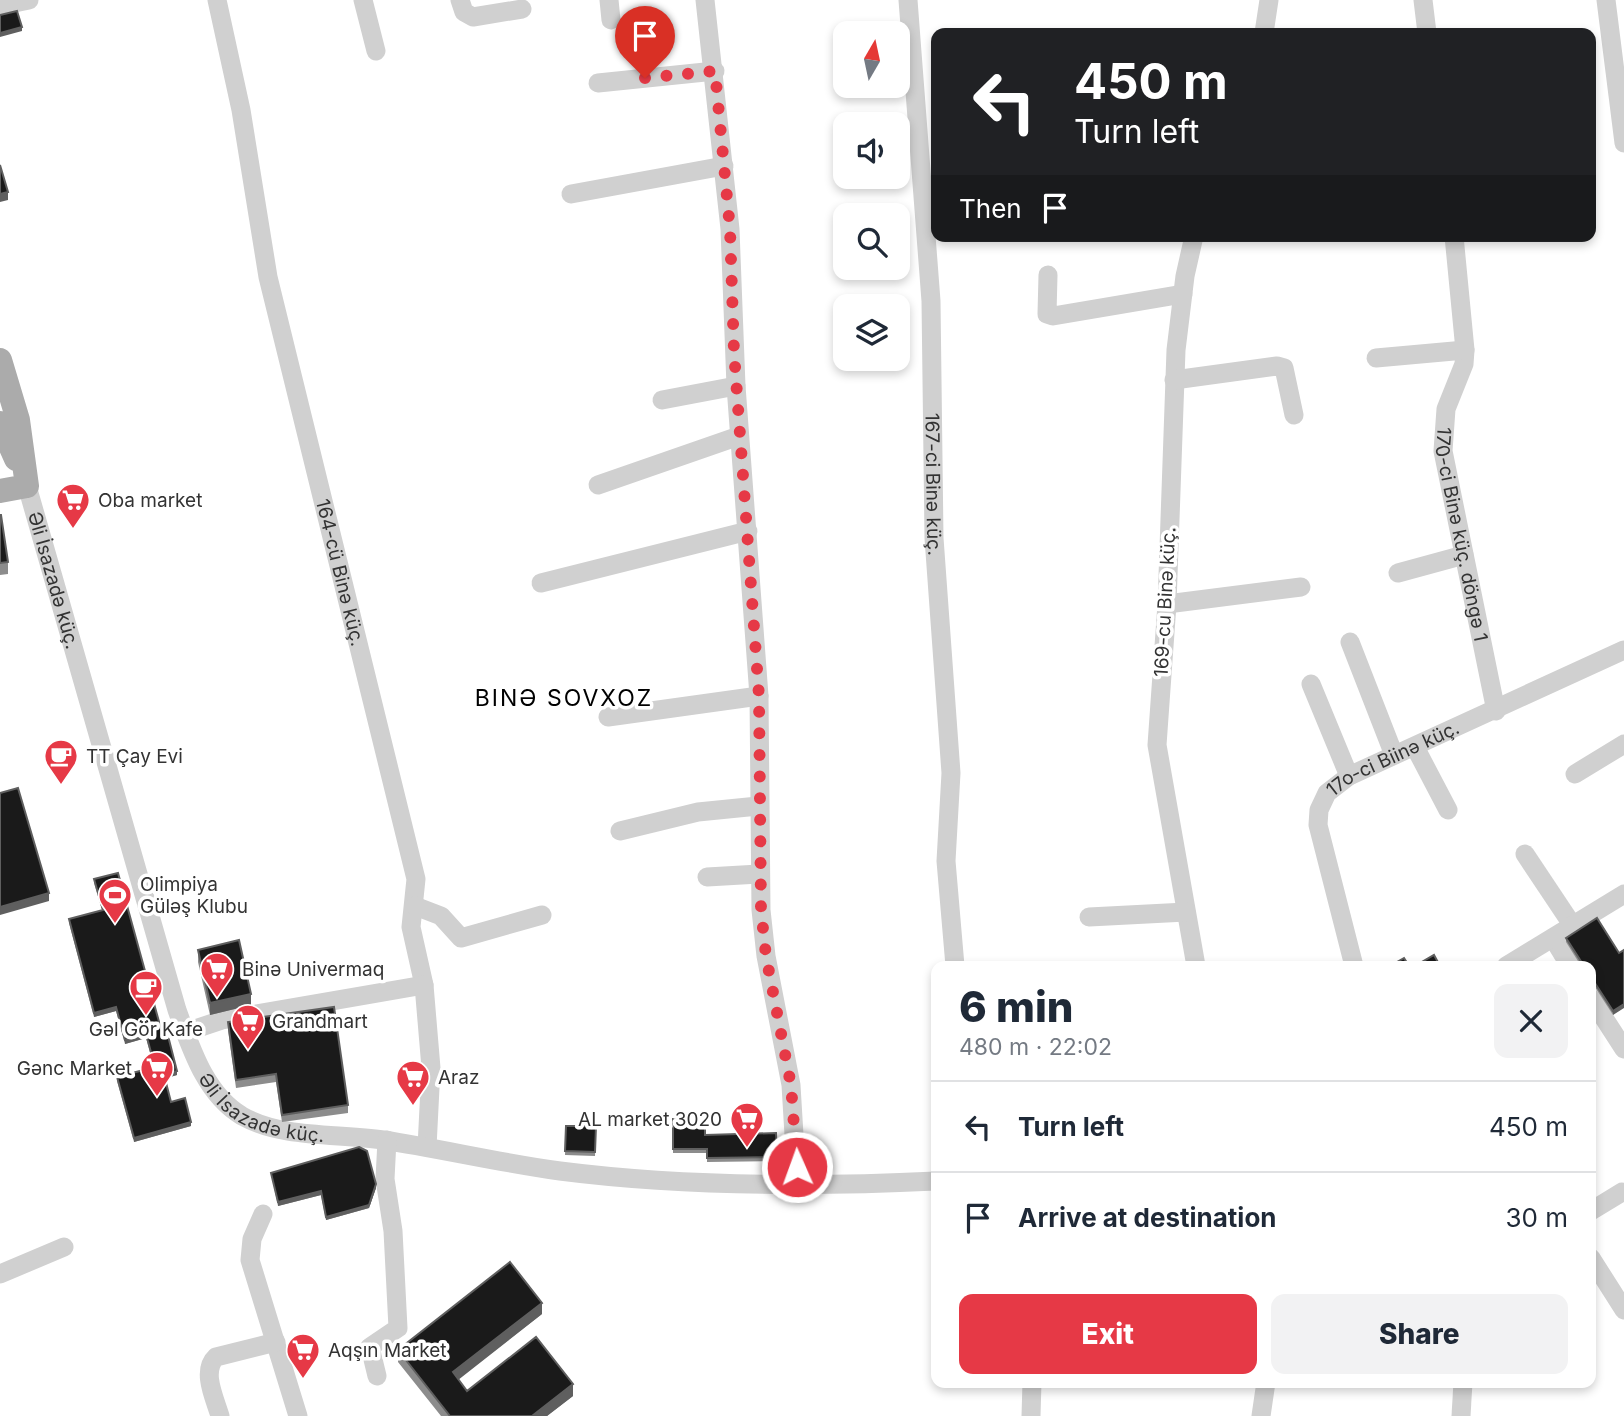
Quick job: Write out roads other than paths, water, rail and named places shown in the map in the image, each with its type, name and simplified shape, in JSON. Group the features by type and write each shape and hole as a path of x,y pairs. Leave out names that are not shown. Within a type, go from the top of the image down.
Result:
{"main road":[{"path":"0,360 6,423 27,486 0,491"}],"street":[{"path":"0,6 29,0"},
{"name":"164-cü Binə küç.","path":"217,0 241,110 268,276 416,879 411,927 424,985 431,1068 427,1147"},
{"path":"363,0 376,51"},
{"path":"460,0 464,12 473,16 523,9"},
{"path":"609,0 611,20"},
{"path":"705,0 715,71 730,229 739,436 759,696 759,874 766,956 795,1123 797,1185"},
{"name":"167-ci Binə küç.","path":"908,0 931,219"},
{"path":"1265,28 1269,0"},
{"path":"1423,0 1426,28"},
{"path":"1606,0 1624,144"},
{"path":"598,83 715,71"},
{"path":"571,194 724,166"},
{"name":"167-ci Binə küç.","path":"932,242 933,538 951,773 946,861 955,961"},
{"name":"169-cu Binə küç.","path":"1193,242 1183,294 1174,380 1167,604 1157,745 1195,961"},
{"name":"170-ci Binə küç. döngə 1","path":"1455,242 1465,350 1464,364 1446,409 1443,438 1496,711"},
{"path":"1048,275 1047,314 1053,316 1183,294"},
{"path":"1376,358 1465,350"},
{"path":"1174,380 1278,366 1284,368 1294,415"},
{"path":"662,400 736,386"},
{"path":"598,485 739,436"},
{"name":"Əli İsazadə küç.","path":"27,486 186,1032 216,1093 242,1116 276,1128 387,1140 605,1176 797,1185 931,1181"},
{"path":"541,583 748,531"},
{"path":"1398,573 1464,555"},
{"path":"1167,604 1301,587"},
{"path":"1350,642 1394,755"},
{"name":"17o-ci Biinə küç.","path":"1353,961 1318,825 1319,810 1327,793 1349,776 1496,711 1624,650"},
{"path":"1311,684 1349,776"},
{"path":"608,717 759,696"},
{"path":"1574,774 1624,744"},
{"path":"1415,747 1448,810"},
{"path":"620,831 698,812 758,806"},
{"path":"1525,854 1573,926"},
{"path":"707,877 759,874"},
{"path":"1514,961 1624,894"},
{"path":"415,906 441,916 461,938 542,915"},
{"path":"1089,917 1186,912"},
{"path":"1553,938 1567,961"},
{"path":"186,1032 222,1020 424,985"},
{"path":"1596,1006 1624,1049"},
{"path":"377,1376 370,1347 398,1328 393,1231 385,1179 387,1140"},
{"path":"1596,1207 1622,1192"},
{"path":"263,1214 252,1239 250,1260 298,1416"},
{"path":"0,1274 64,1247"},
{"path":"1596,1266 1624,1310"},
{"path":"220,1416 208,1372 209,1363 216,1357 276,1342"},
{"path":"1031,1416 1032,1388"},
{"path":"1261,1416 1265,1388"},
{"path":"1461,1416 1463,1388"}],"place":[{"name":"Oba market","path":"73,530"},
{"name":"TT Çay Evi","path":"61,786"},
{"name":"Olimpiya Güləş Klubu","path":"115,925"},
{"name":"Binə Univermaq","path":"217,999"},
{"name":"Gəl Gör Kafe","path":"146,1017"},
{"name":"Grandmart","path":"248,1051"},
{"name":"Gənc Market","path":"157,1098"},
{"name":"Araz","path":"413,1107"},
{"name":"AL market 3020","path":"747,1149"},
{"name":"Aqşın Market","path":"303,1380"}],"district":[{"name":"BINƏ SOVXOZ","path":"564,698"}]}
